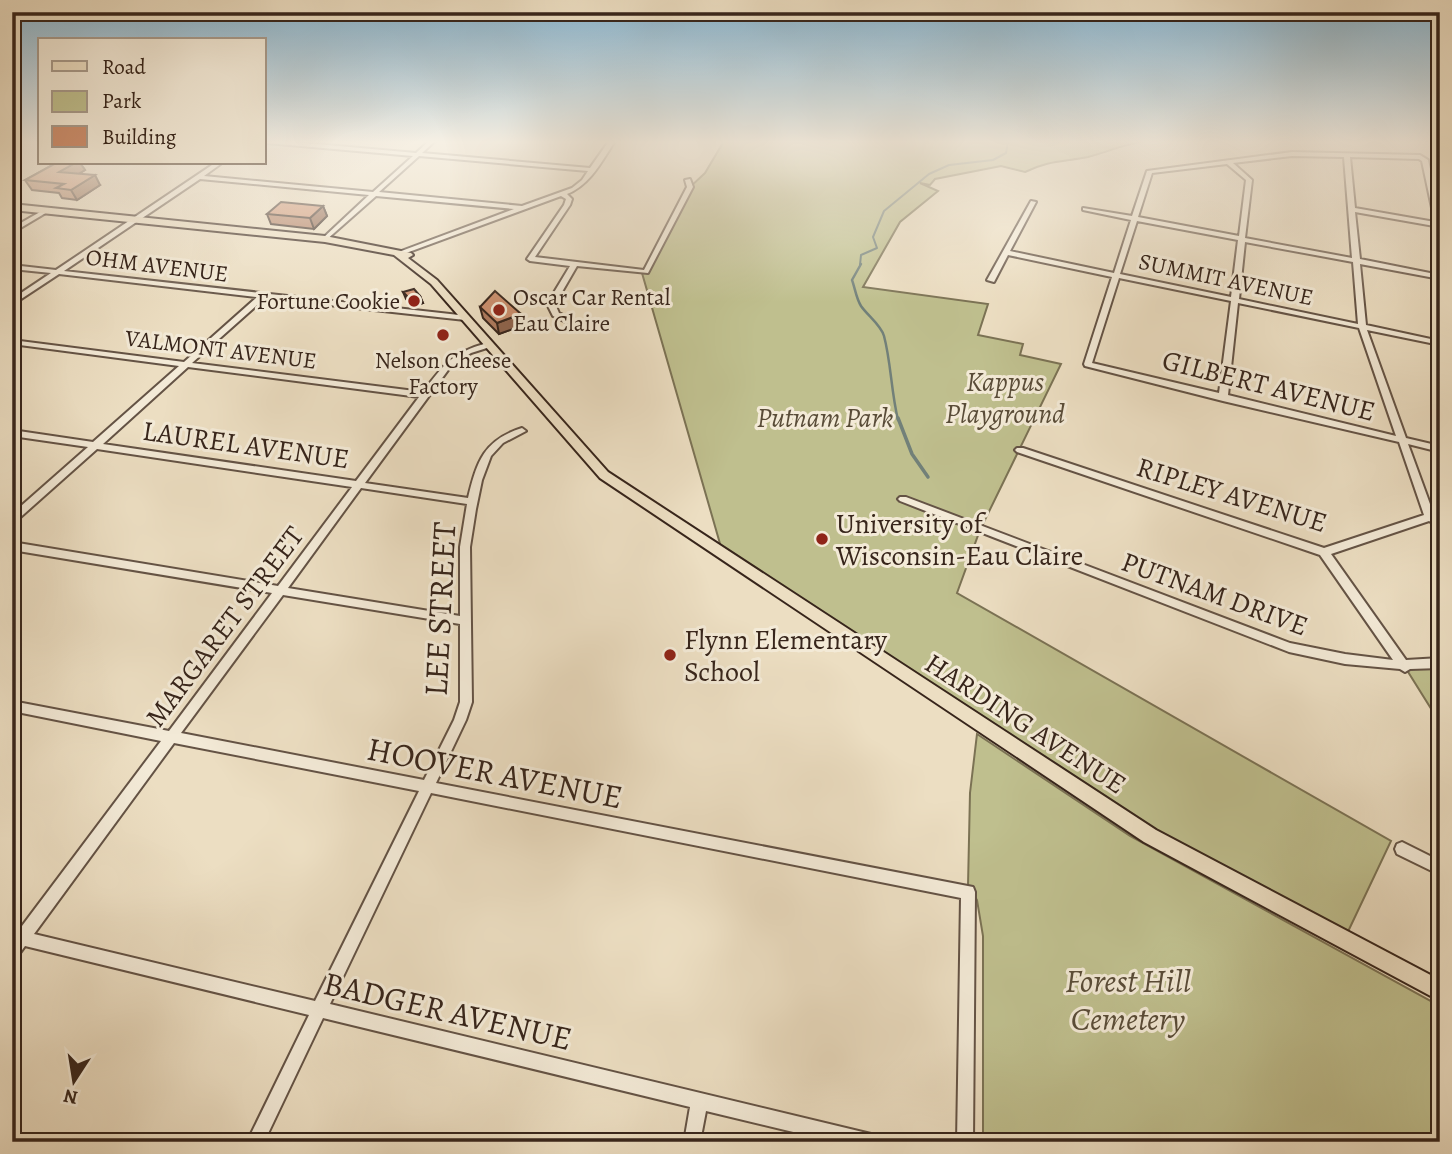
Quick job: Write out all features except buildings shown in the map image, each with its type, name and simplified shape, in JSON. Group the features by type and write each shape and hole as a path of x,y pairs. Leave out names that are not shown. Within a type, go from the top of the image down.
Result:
{"main road":[{"path":"12,207 325,239 398,254"},
{"name":"HARDING AVENUE","path":"398,254 434,282 604,475 1150,836 1440,991"}],"street":[{"path":"12,303 172,195"},
{"path":"325,239 373,195"},
{"path":"393,195 522,208"},
{"path":"398,254 561,195"},
{"path":"564,195 569,199 568,205 530,259 646,271 686,195"},
{"path":"1117,276 1142,195"},
{"path":"1223,398 1247,195"},
{"path":"1352,195 1362,327 1430,517 1440,524"},
{"path":"1354,210 1440,225 1433,195"},
{"path":"991,280 1033,202"},
{"path":"1085,209 1440,277"},
{"path":"12,231 47,210"},
{"name":"SUMMIT AVENUE","path":"1004,252 1440,343"},
{"path":"570,322 556,314 551,304 574,265"},
{"name":"OHM AVENUE","path":"12,267 465,318"},
{"name":"GILBERT AVENUE","path":"1117,276 1088,364 1440,449"},
{"path":"12,520 262,296"},
{"name":"VALMONT AVENUE","path":"12,342 425,395"},
{"name":"MARGARET STREET","path":"12,952 17,937 172,737 425,395 457,357 487,345"},
{"name":"LEE STREET","path":"255,1142 466,702 465,547 473,502 487,455 506,437 522,431"},
{"name":"LAUREL AVENUE","path":"12,433 473,502"},
{"name":"RIPLEY AVENUE","path":"1020,450 1324,552 1430,517"},
{"name":"PUTNAM DRIVE","path":"903,499 1289,647 1348,661 1405,667 1440,663"},
{"path":"12,546 466,621"},
{"path":"1324,552 1405,667"},
{"name":"HOOVER AVENUE","path":"12,706 968,892 965,1142"},
{"path":"1402,849 1440,868"},
{"name":"BADGER AVENUE","path":"17,937 871,1142"},
{"path":"692,1142 700,1100"}],"green space":[{"name":"Putnam Park","path":"686,195 933,195 900,222 863,287 988,304 978,335 1023,344 1020,355 1061,364 980,530 957,593 1391,841 1344,940 1150,836 723,554 642,273 646,271"},
{"path":"1440,663 1440,723 1405,667"},
{"name":"Forest Hill Cemetery","path":"977,734 1130,836 1440,1006 1440,1142 983,1142 983,936 977,900 968,886 970,793"}],"waterway":[{"path":"860,265 861,255 877,248 873,237 884,211 904,195"},
{"path":"861,264 852,280 861,306 884,336 898,420"},
{"path":"898,418 912,454 928,477"}],"place":[{"name":"Fortune Cookie","path":"414,301"},
{"name":"Oscar Car Rental Eau Claire","path":"499,310"},
{"name":"Nelson Cheese Factory","path":"443,335"},
{"name":"University of Wisconsin-Eau Claire","path":"822,539"},
{"name":"Flynn Elementary School","path":"670,655"}],"park label":[{"name":"Kappus Playground","path":"1005,397"}]}
